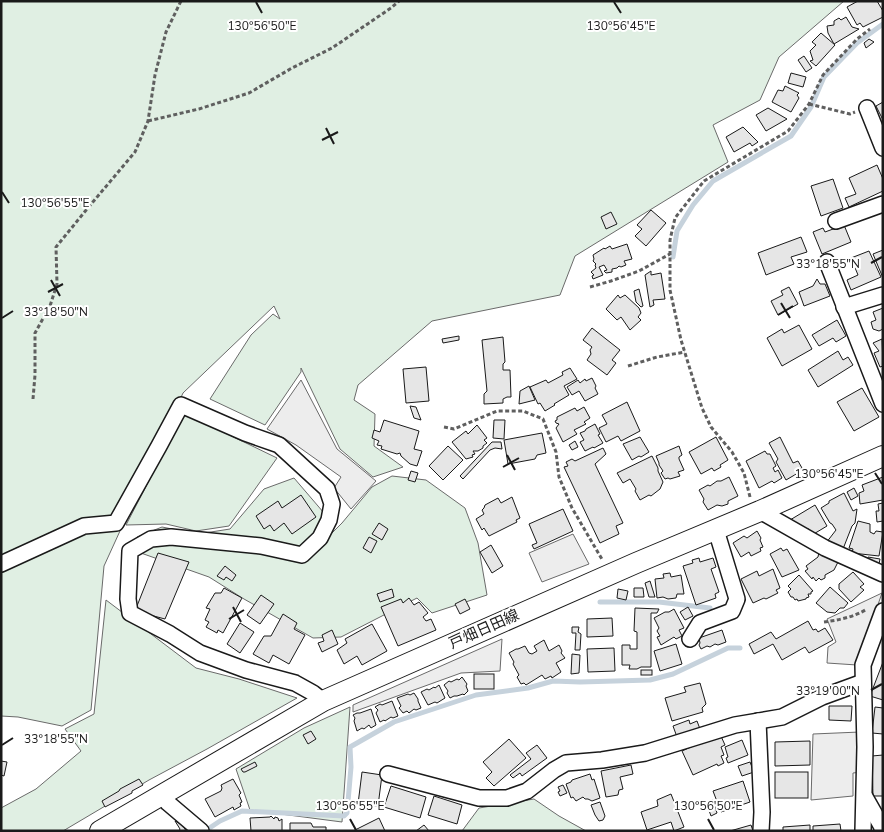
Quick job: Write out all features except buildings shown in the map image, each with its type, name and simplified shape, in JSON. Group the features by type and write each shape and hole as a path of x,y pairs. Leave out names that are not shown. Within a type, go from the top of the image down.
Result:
{"main road":[{"name":"戸畑日田線","path":"100,831 323,701 716,530 756,505 883,456"}],"street":[{"path":"867,108 883,148"},
{"path":"836,221 883,204"},
{"path":"827,262 883,404"},
{"path":"844,307 883,294"},
{"path":"1,564 84,526 116,523 181,405 279,446 327,489 332,504 330,520 320,538 302,554 261,546 208,540 171,537 151,539 130,551 128,599 130,613 170,634 200,653 246,670 295,683 323,701"},
{"path":"756,505 825,548 883,574"},
{"path":"690,639 700,623 732,611 737,599 716,530"},
{"path":"863,831 865,746 863,665 876,610"},
{"path":"388,774 479,798 507,798 527,791 566,763 645,754 735,725 782,717 822,697 863,682"},
{"path":"758,721 762,812 761,831"},
{"path":"160,795 202,831"},
{"path":"864,796 882,827 882,831"}],"path":[{"path":"33,399 35,333 50,306 57,284 56,247 86,208 135,152 148,121 155,76 166,32 181,1"},
{"path":"148,121 199,109 249,93 332,48 399,1"},
{"path":"756,505 744,473 732,452 711,427 702,408 685,352 670,290 670,240 675,218 704,182 788,131 809,104 823,75 857,39 870,29"},
{"path":"809,104 850,114 867,108"},
{"path":"590,287 638,271 670,254"},
{"path":"628,366 657,357 685,352"},
{"path":"444,427 454,429 497,411 522,411 543,419 556,452 559,478 572,508 610,575"},
{"path":"824,622 841,620 876,610"}],"green space":[{"path":"1,1 844,1 779,57 760,100 713,125 728,162 575,256 560,295 432,321 358,385 354,400 375,414 374,446 403,467 373,477 340,449 301,368 301,372 265,425 210,399 251,335 273,314 280,319 274,306 183,393 104,566 91,710 62,726 18,717 1,716"},
{"path":"184,413 277,458 229,526 196,531 166,524 126,525"},
{"path":"392,476 426,480 465,508 478,543 487,595 432,613 417,598 341,637 313,638 209,577 138,552 137,537 162,527 198,534 230,529 264,489 294,478 324,513 307,558 342,523 372,487"},
{"path":"106,600 196,668 239,679 297,698 149,780 63,831 1,831 1,808 36,789 81,751 65,729 94,714"},
{"path":"350,707 342,822 250,810 236,769 304,728"},
{"path":"534,799 586,831 462,831 479,808"}],"shaded area":[{"path":"301,380 337,449 376,481 351,509 334,488 341,477 296,445 267,429"},
{"path":"573,534 589,564 542,582 529,553"},
{"path":"882,593 857,665 827,663 828,647 836,642 827,619"},
{"path":"502,639 500,671 461,673 353,712 353,705"},
{"path":"860,732 862,772 853,773 853,796 811,800 813,734"}],"waterway":[{"path":"673,257 677,231 693,205 713,181 791,136 811,107 824,77 857,43 883,24"},
{"path":"600,602 659,602 710,608"},
{"path":"205,831 220,821 242,811 344,816 347,813 351,767 350,747 394,722 476,695 528,688 553,681 650,680 673,674 728,648 740,648"}]}
